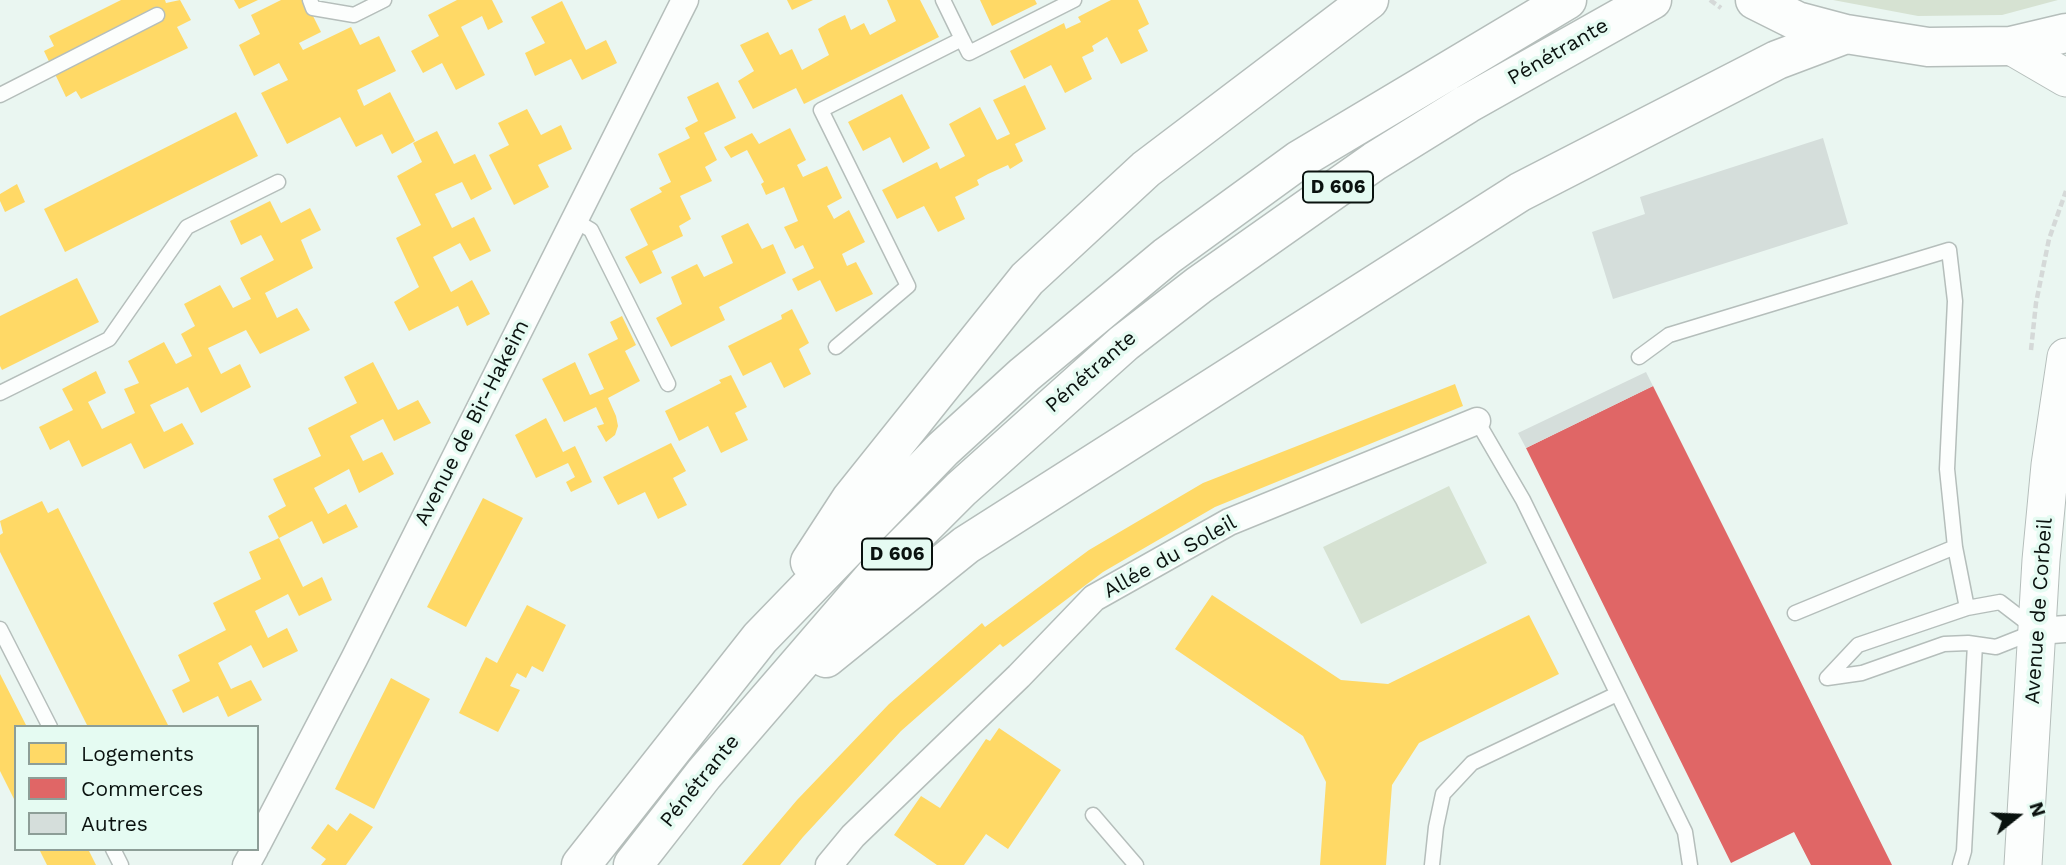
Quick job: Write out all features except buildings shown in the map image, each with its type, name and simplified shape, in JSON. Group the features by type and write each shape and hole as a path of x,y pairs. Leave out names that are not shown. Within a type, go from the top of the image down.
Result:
{"main road":[{"path":"760,638 851,499 1027,279 1146,169 1369,0"},
{"name":"Pénétrante","path":"581,865 760,638 943,449 1024,375 1167,256 1299,160 1567,0"},
{"name":"Pénétrante","path":"633,865 704,774 879,571 961,489 1124,343 1199,285 1375,161 1467,104 1652,0"},
{"path":"1762,4 1797,21 1846,34 1928,47 2011,46 2066,33"},
{"path":"758,711 966,545 1520,192 1777,60 1846,34"},
{"path":"2011,46 2066,78"},
{"name":"Avenue de Corbeil","path":"2024,865 2052,630 2041,560 2066,357"}],"street":[{"name":"Avenue de Bir-Hakeim","path":"259,841 354,659 685,0"},
{"name":"Allée du Soleil","path":"829,865 853,836 1019,676 1094,598 1229,522 1477,421"}],"lane":[{"path":"310,0 313,8 354,15 384,0"},
{"path":"943,0 969,53 1074,0"},
{"path":"0,95 157,15"},
{"path":"836,347 908,286 821,110 962,39"},
{"path":"0,393 109,339 187,227 278,181"},
{"path":"574,220 591,230 668,384"},
{"path":"1639,357 1669,335 1949,250 1955,301 1947,469 1955,547 1967,608"},
{"path":"1477,421 1523,500 1685,832 1690,865"},
{"path":"1795,613 1955,547"},
{"path":"2000,602 2052,630 1996,647 1944,644 1862,673 1827,678 1858,645 1967,608 2000,602"},
{"path":"0,629 49,725"},
{"path":"1960,865 1964,851 1975,644"},
{"path":"1432,865 1443,794 1472,763 1618,694"},
{"path":"1093,815 1136,865"}],"path":[{"path":"1710,0 1717,5"}],"green space":[{"path":"1833,0 2058,0 2002,15 1918,16"},
{"path":"1449,486 1487,563 1361,624 1323,547"}]}
